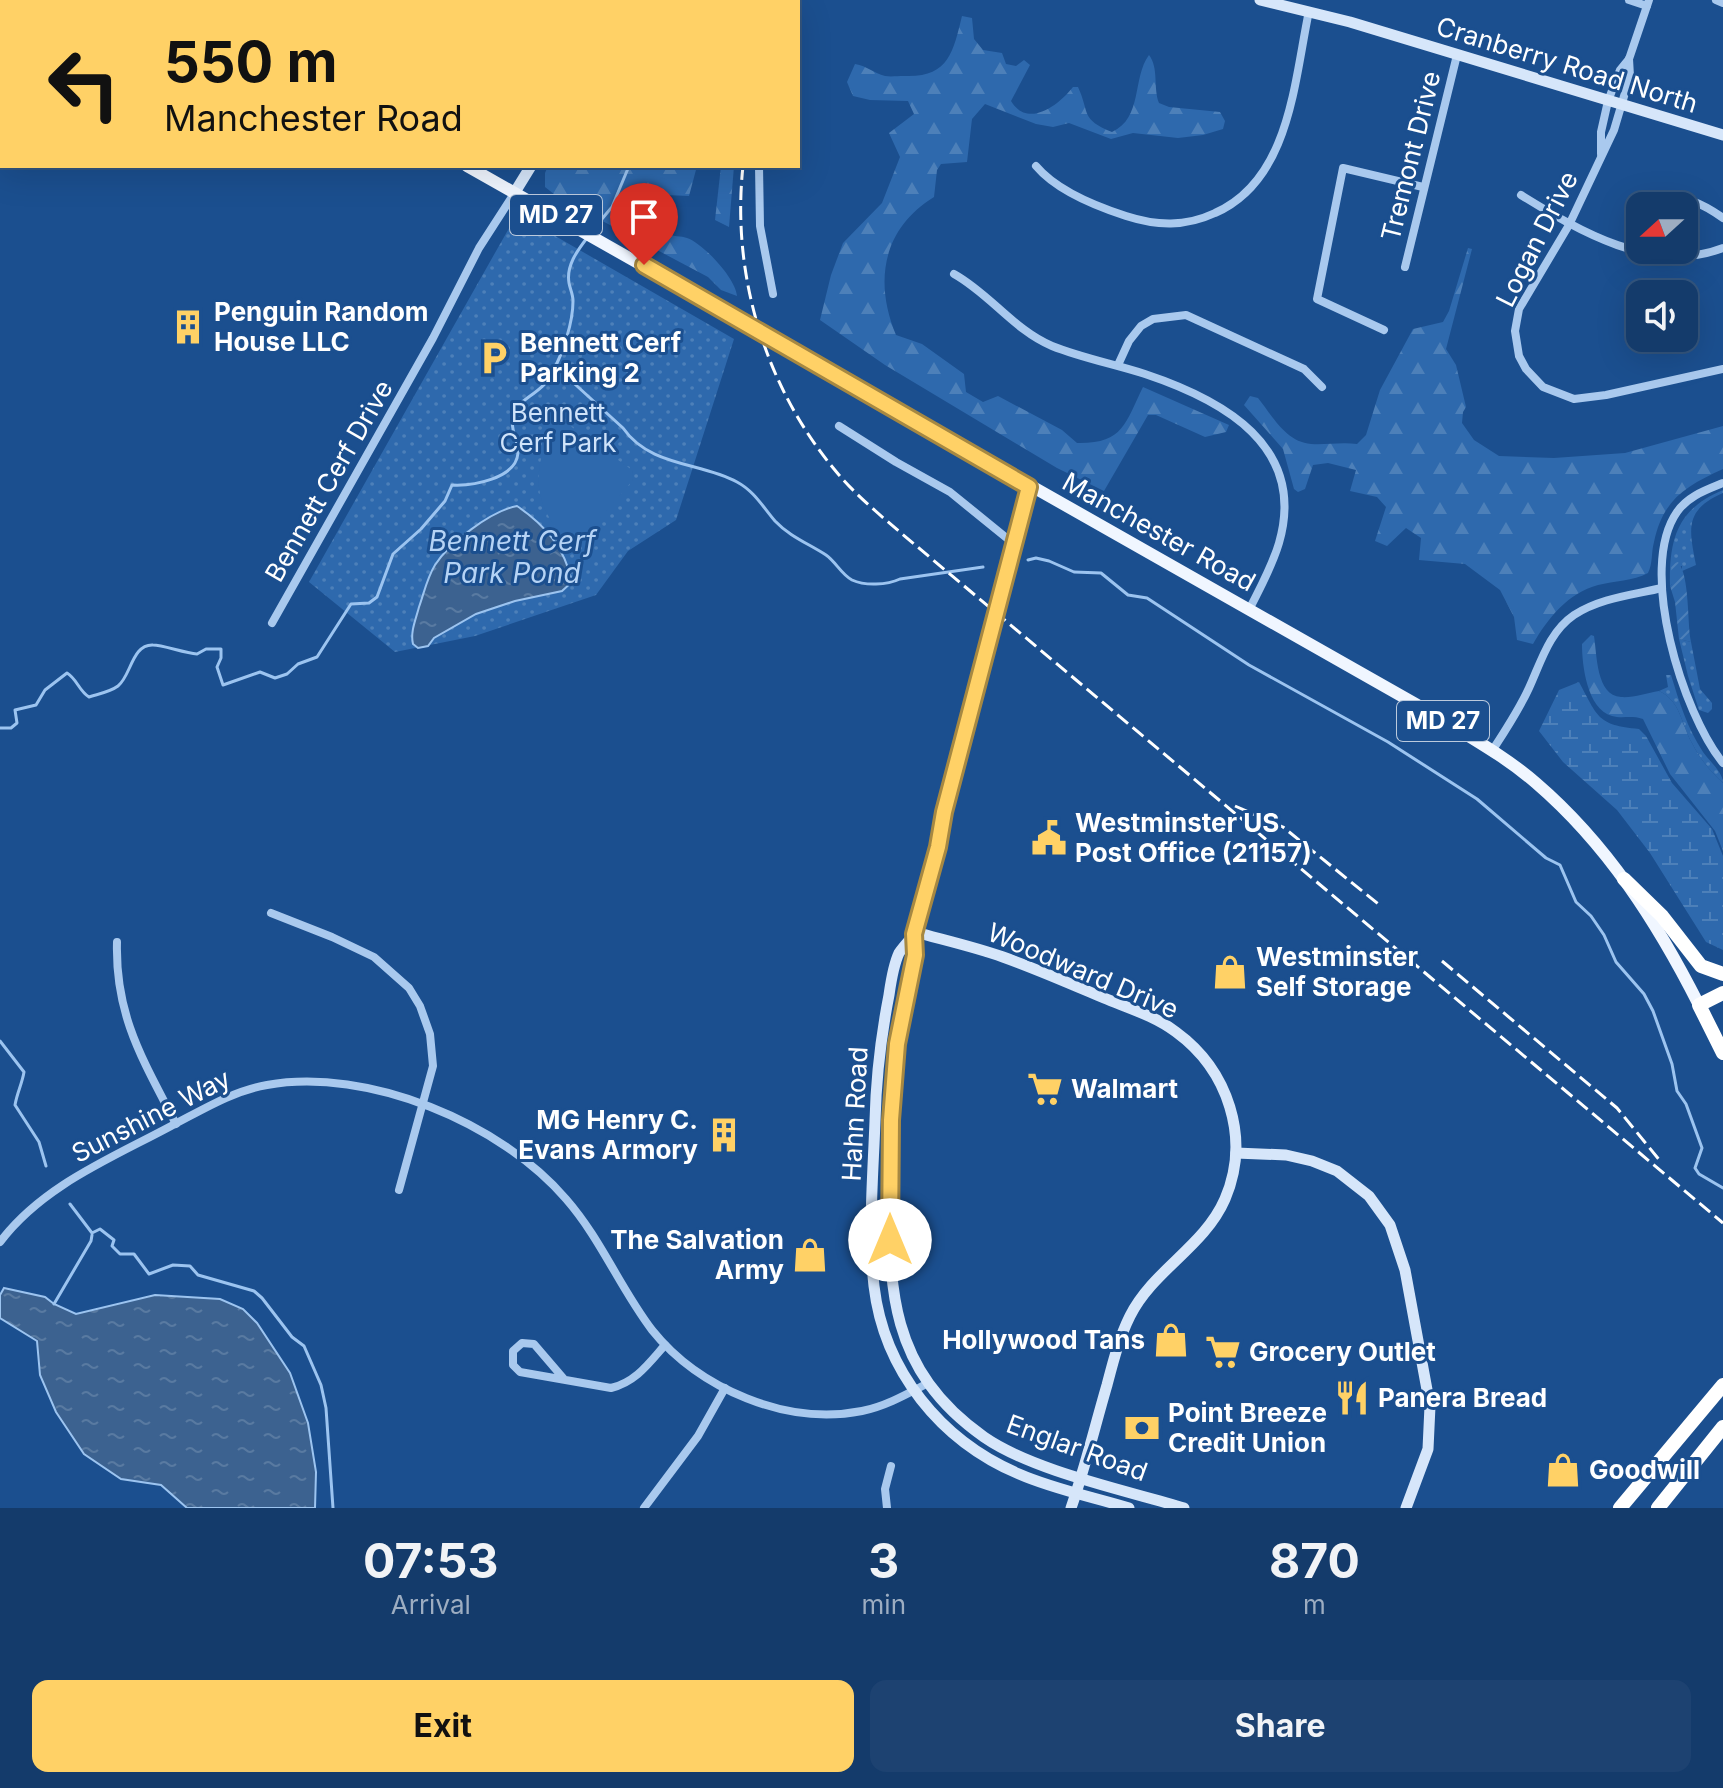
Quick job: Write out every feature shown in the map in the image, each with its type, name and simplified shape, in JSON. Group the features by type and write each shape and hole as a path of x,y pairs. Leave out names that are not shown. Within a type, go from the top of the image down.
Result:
{"highway":[{"path":"1624,879 1662,916 1701,966 1723,974"},
{"path":"1701,1009 1723,993"},
{"path":"1701,1009 1723,1004"},
{"name":"Manchester Road","path":"1701,1009 1723,1053"},
{"path":"1620,1508 1723,1385"},
{"path":"1658,1508 1723,1427"}],"main road":[{"name":"Cranberry Road North","path":"1260,0 1309,11 1723,135"},
{"name":"Manchester Road","path":"471,168 1428,711 1492,751 1534,781 1564,808 1624,879 1663,937 1701,1009"},
{"path":"515,192 530,168"},
{"name":"Hahn Road","path":"928,1383 903,1334 894,1302 891,1275 891,1120 897,1044 915,955 915,933 1029,487"},
{"name":"Hahn Road","path":"914,1391 892,1352 881,1319 874,1287 872,1243 876,1092 881,1041 899,953 915,933"},
{"name":"Woodward Drive","path":"915,933 1000,956 1174,1030 1212,1068 1223,1087 1234,1122 1236,1153 1225,1198 1212,1223 1150,1286 1130,1315 1117,1349 1071,1508"},
{"path":"1236,1153 1286,1155 1337,1171 1369,1196 1390,1225 1405,1270 1430,1406 1428,1449 1406,1508"},
{"name":"Englar Road","path":"928,1383 961,1419 1016,1455 1184,1508"},
{"name":"Englar Road","path":"914,1391 944,1427 971,1449 1021,1475 1129,1508"}],"street":[{"path":"1629,0 1648,3"},
{"path":"1716,0 1723,3"},
{"name":"Logan Drive","path":"1601,155 1601,132 1608,101 1620,70 1629,59 1648,3"},
{"path":"1036,166 1054,184 1115,212 1147,222 1192,222 1221,210 1251,189 1272,158 1289,104 1309,11"},
{"name":"Tremont Drive","path":"1405,267 1457,55"},
{"name":"Logan Drive","path":"1629,59 1631,70 1614,130 1569,225 1526,296 1515,322 1515,343 1519,356 1534,379 1550,392 1561,396 1586,399 1723,369"},
{"path":"759,168 760,226 773,294"},
{"path":"1384,330 1317,299 1343,168 1423,187"},
{"name":"Bennett Cerf Drive","path":"272,623 433,338 479,248 515,192"},
{"path":"1521,195 1569,225 1626,247"},
{"path":"1698,204 1723,218"},
{"path":"1698,254 1723,248"},
{"path":"954,274 979,289 1009,318 1040,340 1069,352 1151,376 1218,406 1256,433 1271,455 1282,492 1284,517 1274,560 1249,610"},
{"path":"1118,365 1129,341 1141,326 1153,319 1186,315 1304,369 1322,387"},
{"path":"839,426 950,492 1014,544"},
{"path":"1723,483 1692,497 1677,512 1664,548 1662,588 1683,686 1697,724 1723,763"},
{"path":"1492,751 1519,707 1542,656 1555,634 1571,617 1611,599 1662,588"},
{"path":"271,913 374,957 409,988 420,1006 433,1052 429,1085 399,1190"},
{"path":"117,942 116,968 123,1009 133,1038 176,1124"},
{"name":"Sunshine Way","path":"0,1242 20,1218 50,1193 232,1095 286,1082 333,1083 422,1104 495,1138 553,1184 593,1232 640,1314 665,1345 687,1365 725,1388 780,1408 831,1414 874,1409 928,1383"},
{"path":"564,1379 534,1344 522,1343 513,1351 513,1365 520,1372 611,1388 624,1385 640,1373 665,1345"},
{"path":"644,1508 698,1436 725,1388"},
{"path":"887,1508 885,1489 891,1466"}],"green space":[{"path":"962,16 972,18 974,39 983,50 1002,53 1006,64 1016,66 1024,60 1030,65 1011,101 1026,113 1034,114 1052,107 1073,87 1078,87 1090,119 1112,132 1122,126 1133,108 1140,75 1149,55 1154,66 1159,103 1169,107 1220,112 1225,121 1223,129 1203,135 1178,138 1133,133 1111,139 1069,123 1053,127 1036,124 985,104 972,119 967,162 941,164 937,170 934,197 903,225 887,258 885,296 896,335 922,344 964,374 966,392 983,402 998,396 1062,430 1077,443 1104,440 1113,435 1126,421 1143,387 1229,425 1226,432 1205,437 1156,415 1148,415 1104,491 1057,468 885,365 820,320 843,243 882,203 900,157 889,133 914,114 908,101 870,100 853,96 847,82 855,64 887,76 930,73 946,61"},
{"path":"547,168 696,168 689,196 666,195 657,210 667,235 687,238 702,247 725,272 737,296 721,290 708,277 559,198 545,187"},
{"path":"721,168 734,168 729,227 715,220"},
{"name":"Bennett Cerf Park","path":"517,214 734,339 676,520 628,551 596,595 475,636 395,652 309,582"},
{"path":"1468,248 1472,249 1446,349 1456,365 1466,407 1462,423 1474,440 1499,456 1554,458 1625,453 1723,426 1723,469 1687,488 1670,504 1658,527 1648,573 1598,585 1577,594 1552,616 1533,644 1517,640 1514,617 1500,590 1465,564 1419,560 1421,538 1406,528 1387,546 1375,541 1386,507 1377,497 1350,491 1356,470 1328,463 1313,465 1305,489 1298,492 1294,489 1283,449 1244,405 1250,396 1258,398 1286,433 1302,442 1357,444 1366,435 1380,390 1413,329 1443,322"},
{"path":"559,418 632,470 633,480 575,547 549,518 539,487 543,453"},
{"path":"1723,490 1695,514 1691,531 1696,565 1682,571 1682,566 1672,568 1670,586 1671,554 1679,528 1695,506"},
{"path":"1678,562 1685,578 1691,642 1679,639 1670,586 1671,564"},
{"path":"1591,635 1594,636 1599,673 1607,690 1621,697 1659,691 1666,695 1676,707 1698,754 1723,783 1723,851 1715,831 1670,774 1643,719 1612,716 1597,705 1588,685 1582,653 1582,644"},
{"path":"1679,639 1691,642 1700,689 1712,703 1708,713 1699,710"},
{"path":"1666,675 1671,675 1692,734 1723,783 1698,754 1672,701 1659,691 1668,687"},
{"path":"1579,682 1600,717 1615,725 1639,729 1646,736 1672,783 1712,829 1723,856 1723,950 1706,942 1650,853 1617,810 1563,762 1539,731 1559,690"}],"water":[{"name":"Bennett Cerf Park Pond","path":"517,506 552,538 564,558 572,582 562,591 515,601 476,614 434,638 428,646 418,648 413,644 413,630 430,575 441,556 472,529 495,514"},
{"path":"4,1288 45,1297 76,1314 155,1295 220,1299 243,1309 257,1323 290,1373 308,1423 316,1472 315,1508 187,1508 161,1485 121,1479 84,1454 56,1412 40,1375 37,1341 0,1318 0,1295"}],"waterway":[{"path":"591,232 612,207 628,168"},
{"path":"0,728 11,728 17,723 15,710 36,705 45,690 67,673 89,697 115,688 136,655 146,646 157,645 197,654 206,649 221,649 217,667 223,685 260,672 275,678 317,657 351,604 369,603 377,597 393,554 421,529 445,501 452,485 492,479 502,475 515,462 518,453 513,429 515,411 549,379 560,356 573,310 569,271 576,253 587,238"},
{"path":"555,366 634,441 661,457 723,476 743,486 775,521 826,555 852,580 883,584 983,567"},
{"path":"1028,560 1049,561 1074,572 1101,573 1128,595 1147,598 1249,665 1388,742 1477,799 1546,858 1560,865 1576,902 1591,916 1616,962 1644,994 1653,1011 1672,1064 1677,1091 1686,1104 1702,1148 1695,1168 1699,1174 1723,1188"},
{"path":"0,1041 24,1072 15,1105 39,1142 46,1166"},
{"path":"70,1204 92,1233 100,1229 114,1240 112,1246 120,1254 134,1254 149,1274 173,1265 190,1266 198,1275 254,1291 292,1337 304,1346 321,1385 326,1408 333,1508"},
{"path":"54,1304 92,1235"}],"railway":[{"path":"743,168 743,249 759,330 773,369 792,406 813,442 846,483 901,533 1723,1223"},
{"path":"1235,806 1283,827 1382,907"},
{"path":"1442,961 1617,1108 1661,1162"}],"place":[{"name":"Penguin Random House LLC","path":"188,327"},
{"name":"Bennett Cerf Parking 2","path":"494,358"},
{"name":"Westminster US Post Office (21157)","path":"1049,838"},
{"name":"Westminster Self Storage","path":"1230,972"},
{"name":"Walmart","path":"1045,1089"},
{"name":"MG Henry C. Evans Armory","path":"724,1135"},
{"name":"The Salvation Army","path":"810,1255"},
{"name":"Hollywood Tans","path":"1171,1340"},
{"name":"Grocery Outlet","path":"1223,1352"},
{"name":"Panera Bread","path":"1352,1398"},
{"name":"Point Breeze Credit Union","path":"1142,1428"},
{"name":"Goodwill","path":"1563,1470"}],"route":[{"path":"644,265 1029,487 914,934 915,955 897,1044 893,1093 890,1240"}]}
